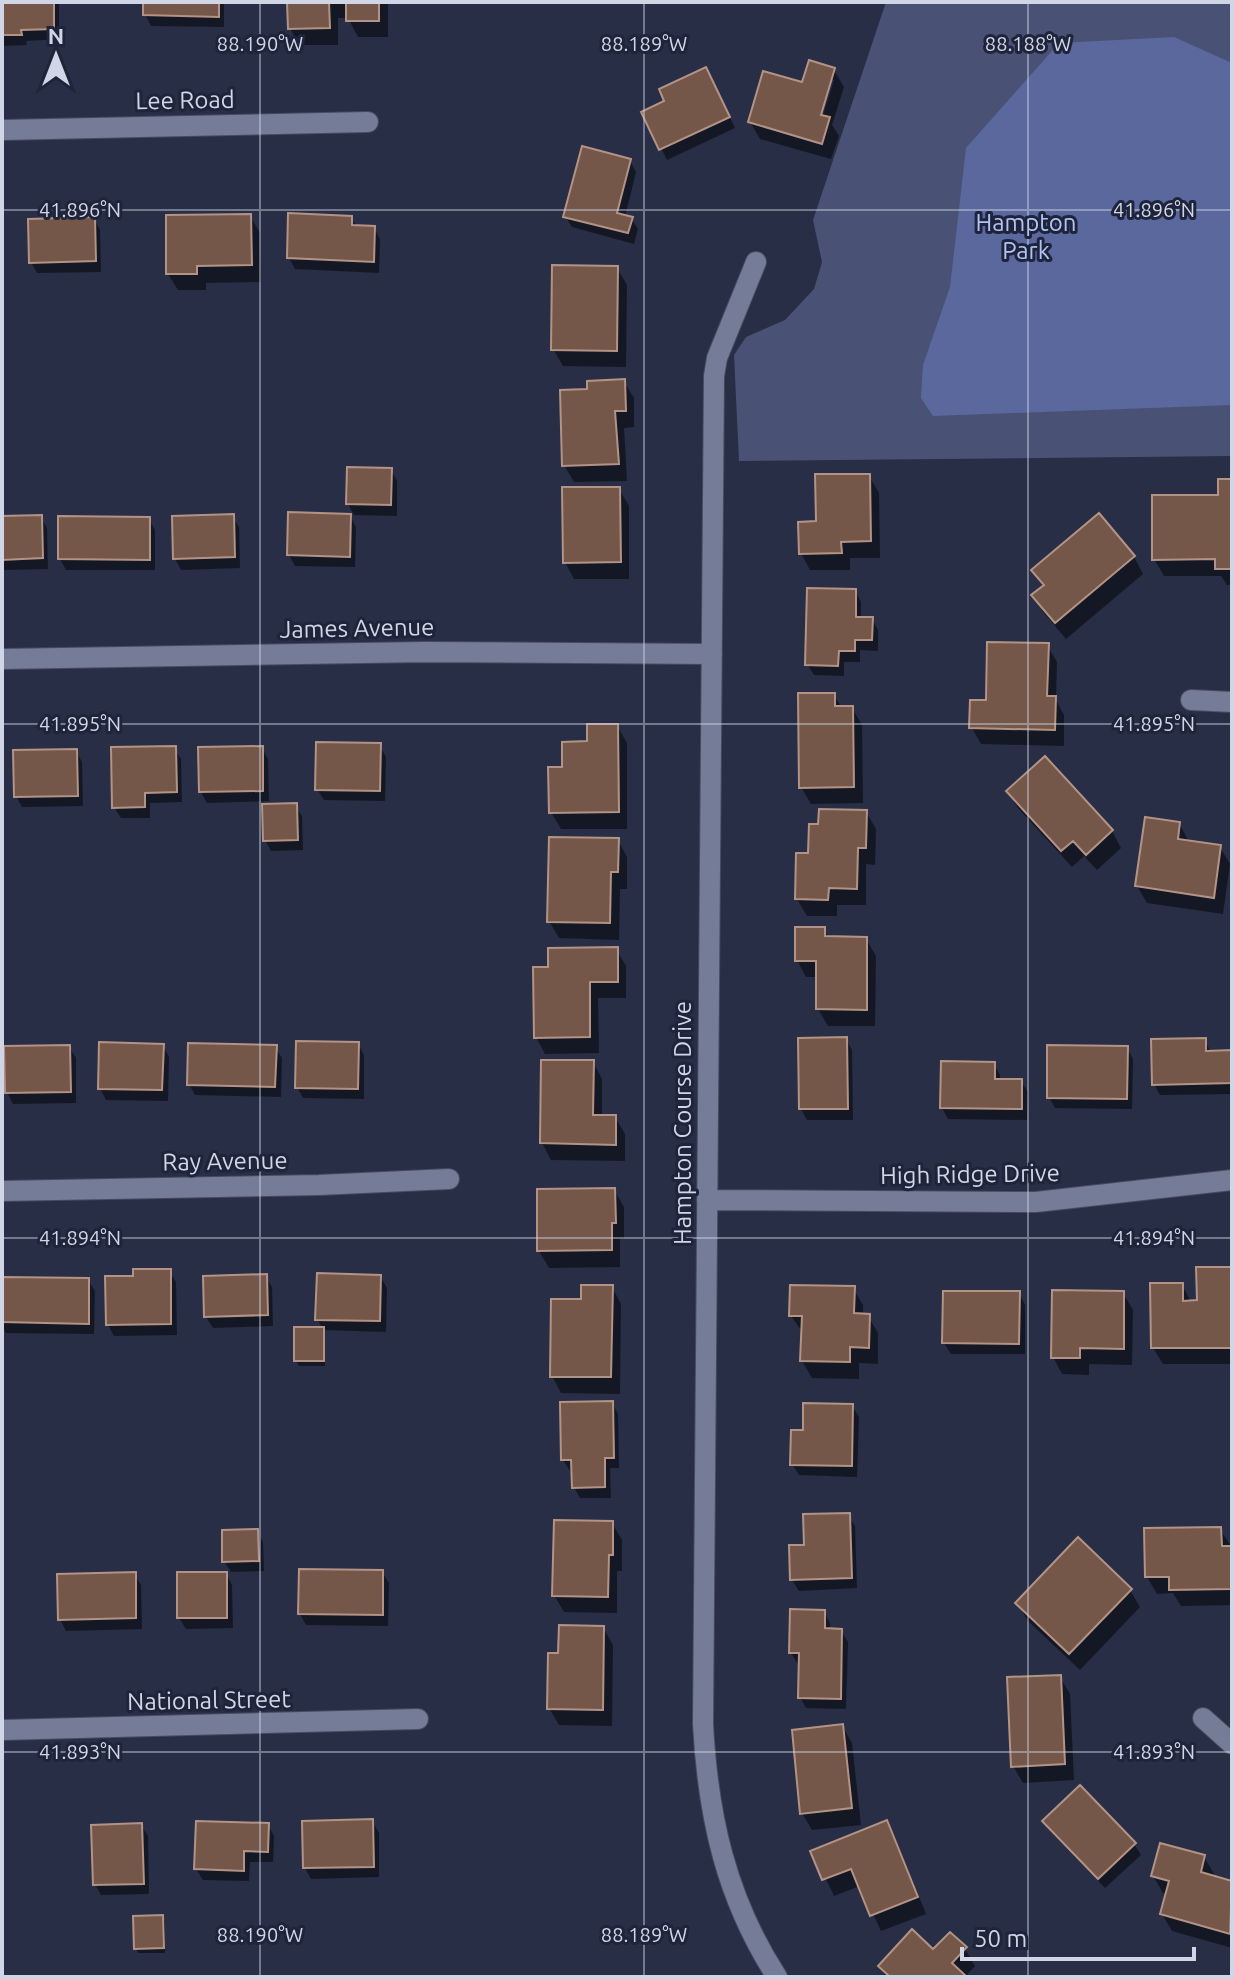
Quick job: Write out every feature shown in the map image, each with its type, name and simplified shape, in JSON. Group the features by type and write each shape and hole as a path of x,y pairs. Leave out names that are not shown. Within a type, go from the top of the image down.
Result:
{"street":[{"name":"Lee Road","path":"2,130 368,122"},
{"name":"Hampton Course Drive","path":"756,262 717,358 714,376 703,1708 706,1783 718,1844 728,1878 757,1943 777,1977"},
{"name":"James Avenue","path":"2,659 424,652 712,654"},
{"path":"1191,700 1232,702"},
{"name":"Ray Avenue","path":"2,1191 319,1185 449,1179"},
{"name":"High Ridge Drive","path":"707,1200 1036,1202 1232,1180"},
{"path":"1203,1718 1232,1744"},
{"name":"National Street","path":"2,1730 418,1719"}],"green space":[{"name":"Hampton Park","path":"886,2 1232,2 1232,456 739,461 734,355 746,337 785,320 814,289 822,262 813,220"}],"shaded area":[{"path":"1174,37 1232,63 1232,405 933,416 921,398 923,365 950,287 966,148 1059,43"}],"building":[{"path":"2,2 54,2 54,29 21,30 22,35 2,35"},
{"path":"143,2 219,2 219,17 143,15"},
{"path":"287,2 329,2 330,28 288,29"},
{"path":"346,2 379,2 379,21 346,21"},
{"path":"809,60 835,68 821,115 830,117 822,144 748,122 763,71 802,82"},
{"path":"706,67 730,117 659,150 641,112 664,101 659,89"},
{"path":"582,146 631,159 617,213 633,217 628,233 563,217"},
{"path":"288,213 352,216 352,225 375,226 374,262 287,258"},
{"path":"251,214 252,265 197,266 197,274 166,274 166,215"},
{"path":"95,217 96,261 29,263 28,219"},
{"path":"552,265 618,266 617,351 551,350"},
{"path":"625,379 626,411 615,411 619,464 562,466 560,390 587,389 587,381"},
{"path":"347,467 392,468 391,505 346,504"},
{"path":"815,474 870,474 871,541 841,542 842,553 799,554 798,522 816,521"},
{"path":"1218,479 1232,479 1232,569 1215,569 1215,559 1152,560 1152,495 1218,495"},
{"path":"562,487 620,487 621,562 563,563"},
{"path":"288,512 351,514 350,557 287,555"},
{"path":"1099,513 1135,556 1055,623 1031,595 1044,585 1031,570"},
{"path":"234,514 235,557 173,559 172,516"},
{"path":"42,515 43,558 2,560 2,516"},
{"path":"58,516 150,517 150,560 58,559"},
{"path":"807,588 856,589 856,617 873,617 872,640 855,640 855,651 839,651 838,666 805,665"},
{"path":"987,642 1049,643 1047,696 1056,696 1055,730 969,728 970,700 986,700"},
{"path":"798,693 835,693 835,706 853,706 854,787 799,788"},
{"path":"587,724 618,724 619,812 549,813 548,767 562,767 562,742 587,741"},
{"path":"316,742 381,743 380,791 315,790"},
{"path":"176,746 177,792 145,793 145,807 112,808 111,747"},
{"path":"263,746 263,791 199,792 198,747"},
{"path":"77,749 78,796 14,797 13,750"},
{"path":"1045,756 1113,830 1086,855 1073,841 1061,851 1006,791"},
{"path":"297,803 298,840 263,841 262,804"},
{"path":"819,809 867,810 866,848 858,848 857,889 829,888 828,900 795,899 796,853 808,853 809,824 818,824"},
{"path":"1145,817 1180,822 1178,839 1221,845 1214,898 1135,886"},
{"path":"549,837 619,838 618,872 611,872 610,923 547,922"},
{"path":"795,927 825,927 825,936 867,937 867,1010 816,1009 816,961 795,961"},
{"path":"618,947 618,982 590,982 590,1037 534,1038 533,967 548,967 548,948"},
{"path":"847,1037 848,1109 799,1109 798,1038"},
{"path":"1206,1038 1206,1051 1232,1050 1232,1083 1152,1085 1151,1039"},
{"path":"296,1041 359,1042 358,1089 295,1088"},
{"path":"99,1042 164,1044 162,1090 98,1089"},
{"path":"188,1043 277,1045 275,1087 187,1085"},
{"path":"70,1045 71,1092 5,1093 4,1046"},
{"path":"1047,1045 1128,1046 1127,1099 1047,1098"},
{"path":"541,1060 594,1060 593,1115 616,1115 616,1145 540,1143"},
{"path":"941,1061 995,1062 995,1079 1022,1079 1022,1109 940,1108"},
{"path":"615,1188 616,1223 612,1223 612,1250 537,1251 537,1189"},
{"path":"1196,1267 1231,1267 1231,1348 1151,1348 1150,1283 1183,1283 1183,1301 1197,1300"},
{"path":"133,1269 171,1269 171,1324 106,1325 105,1276 133,1276"},
{"path":"317,1273 381,1275 380,1321 315,1320"},
{"path":"267,1274 268,1315 204,1317 203,1276"},
{"path":"2,1277 89,1278 89,1324 2,1322"},
{"path":"581,1285 613,1285 611,1377 550,1377 551,1299 581,1299"},
{"path":"790,1285 855,1286 854,1313 870,1314 869,1348 850,1347 850,1362 800,1361 802,1316 789,1316"},
{"path":"1052,1290 1124,1291 1124,1349 1080,1348 1080,1358 1051,1358"},
{"path":"943,1291 1020,1291 1019,1344 942,1343"},
{"path":"294,1327 324,1327 324,1361 294,1361"},
{"path":"613,1401 614,1458 605,1458 605,1487 572,1488 571,1460 561,1460 560,1402"},
{"path":"803,1403 853,1404 852,1466 790,1465 791,1430 803,1430"},
{"path":"850,1513 852,1578 790,1580 789,1545 804,1545 803,1514"},
{"path":"554,1520 613,1521 608,1597 552,1596"},
{"path":"1221,1527 1222,1546 1232,1546 1232,1589 1169,1590 1169,1577 1145,1577 1144,1528"},
{"path":"258,1529 259,1561 222,1562 222,1530"},
{"path":"1078,1537 1132,1589 1069,1654 1015,1603"},
{"path":"299,1569 383,1570 383,1615 298,1614"},
{"path":"136,1572 136,1618 58,1620 57,1574"},
{"path":"177,1572 227,1572 227,1618 177,1618"},
{"path":"790,1609 825,1610 825,1628 842,1629 841,1699 798,1698 799,1653 789,1653"},
{"path":"559,1625 604,1626 603,1710 547,1709 548,1653 558,1653"},
{"path":"1061,1675 1065,1764 1011,1767 1007,1677"},
{"path":"843,1724 852,1808 800,1814 792,1730"},
{"path":"1080,1785 1136,1843 1098,1879 1042,1821"},
{"path":"373,1819 374,1867 303,1868 302,1821"},
{"path":"887,1820 918,1897 870,1916 851,1869 822,1880 810,1851"},
{"path":"196,1821 269,1823 268,1852 244,1851 244,1871 194,1869"},
{"path":"142,1823 144,1884 93,1885 91,1825"},
{"path":"1160,1843 1205,1855 1201,1872 1232,1881 1230,1934 1160,1914 1169,1881 1151,1876"},
{"path":"163,1915 164,1948 134,1949 133,1916"},
{"path":"912,1929 933,1949 950,1932 967,1947 952,1963 967,1977 890,1977 878,1966"}]}
